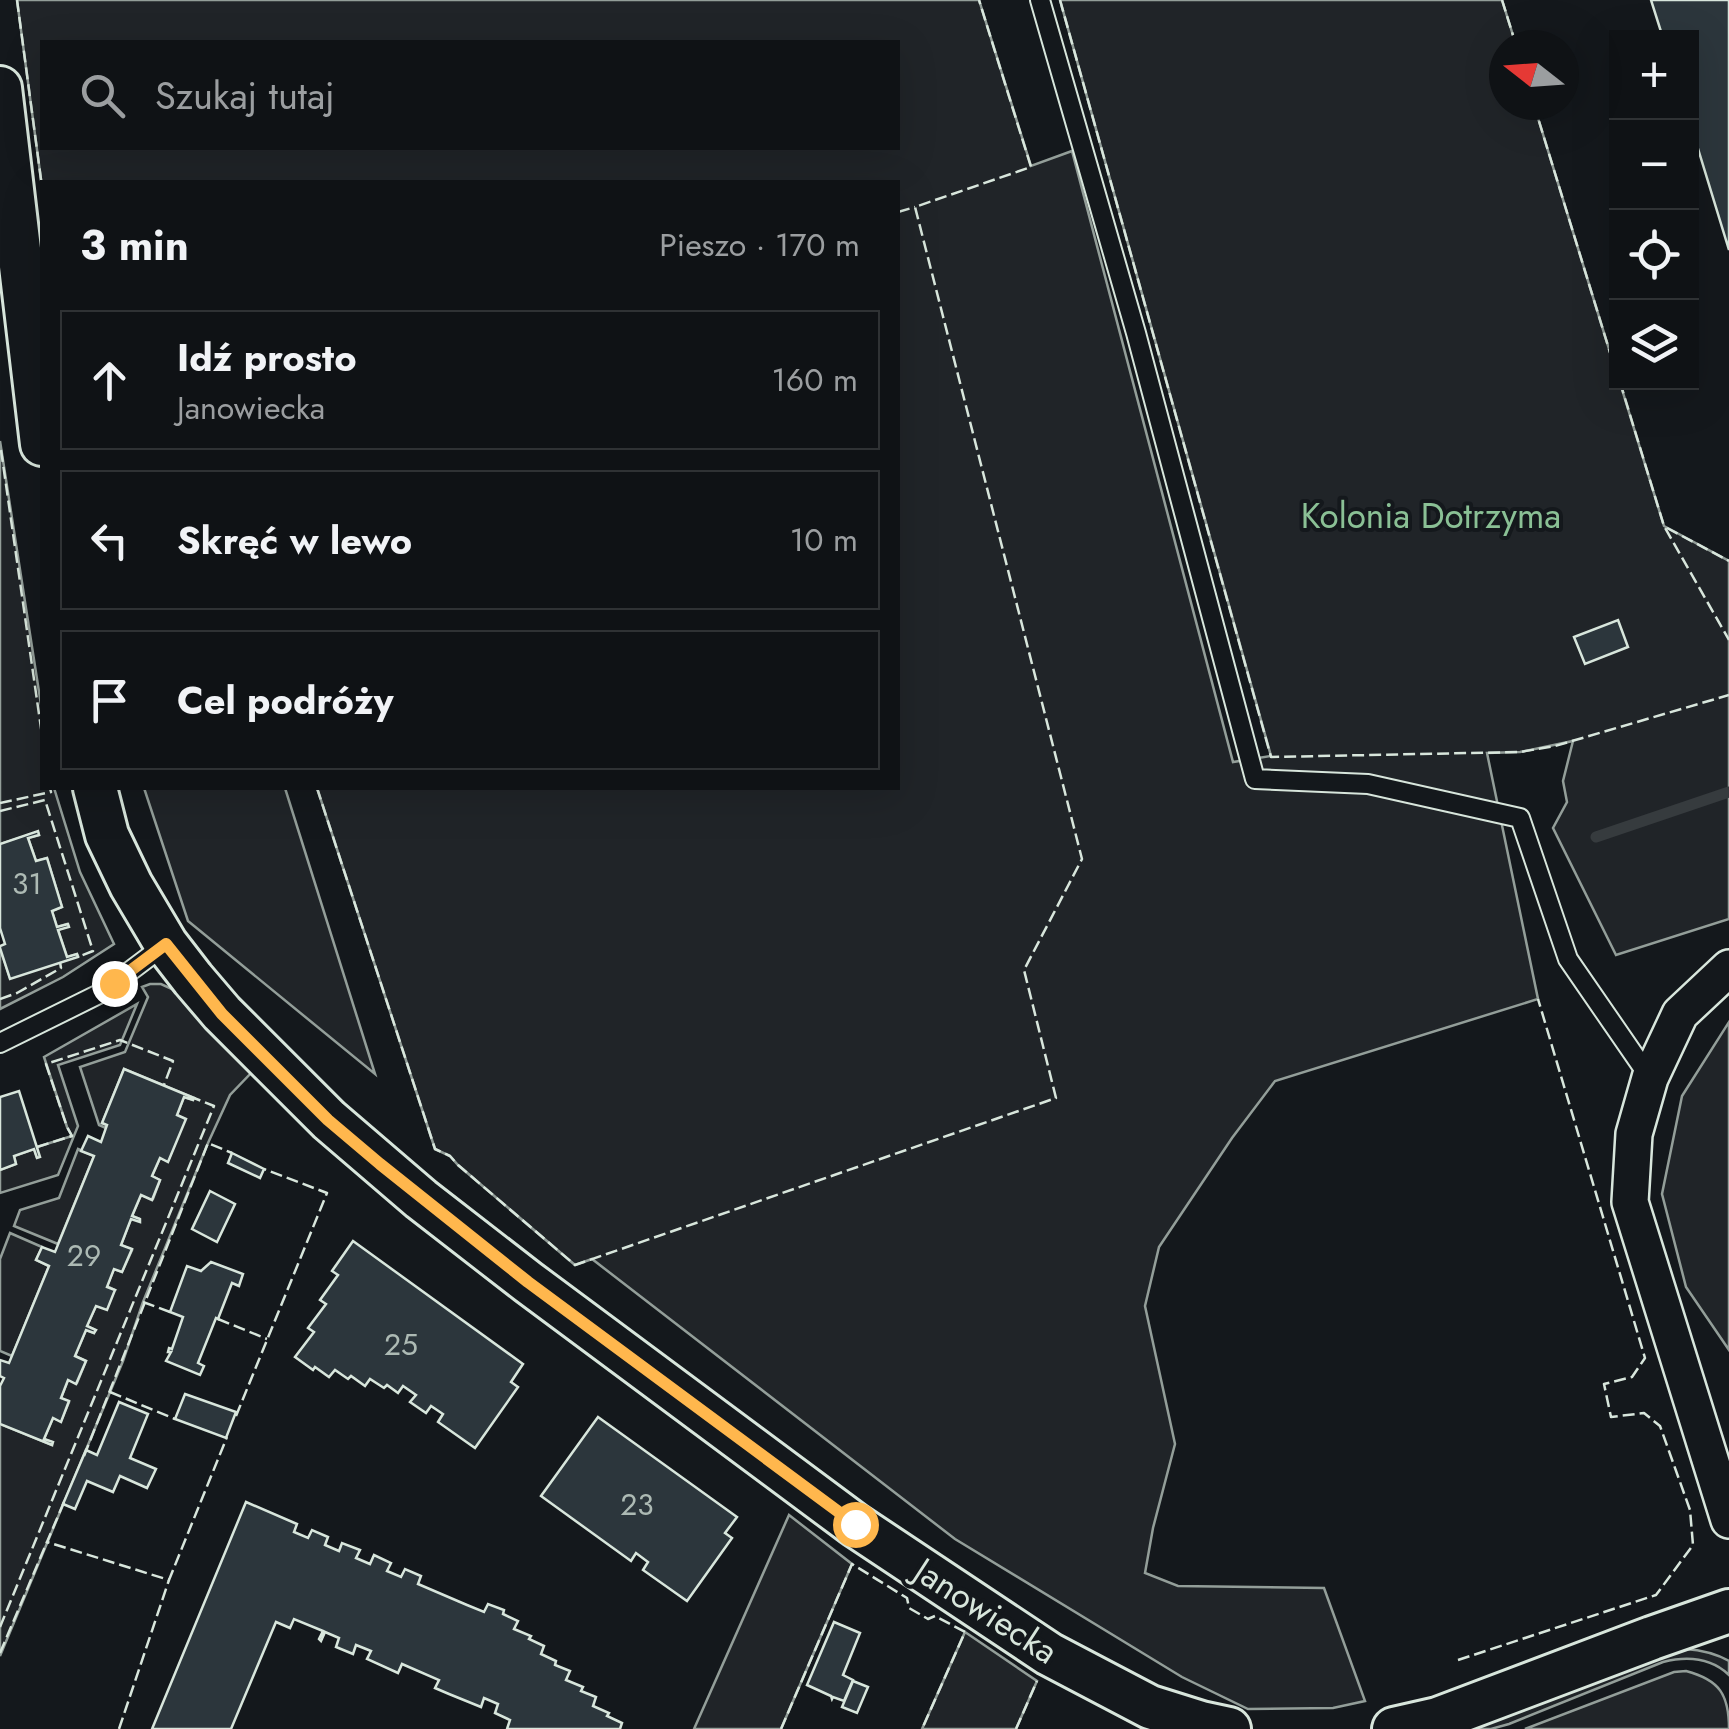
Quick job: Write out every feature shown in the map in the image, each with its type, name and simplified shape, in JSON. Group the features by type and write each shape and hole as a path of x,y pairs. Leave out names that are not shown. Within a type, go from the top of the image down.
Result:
{"street":[{"path":"0,88 40,427"},
{"name":"Janowiecka","path":"96,790 107,834 166,944 222,1014 328,1120 421,1198 528,1282 864,1530 1049,1654 1146,1718 1217,1728"},
{"path":"1729,968 1680,1014 1650,1078 1634,1134 1630,1202 1729,1520"},
{"path":"1394,1729 1438,1719 1729,1612"}],"lane":[{"path":"1040,0 1136,333 1254,779 1368,784 1520,818 1568,959 1650,1078"},
{"path":"0,1043 101,993 166,944"}],"green space":[{"name":"Kolonia Dotrzyma","path":"17,0 979,0 1031,166 1072,151 1233,762 1271,756 1060,0 1502,0 1511,30 1489,30 1489,120 1539,120 1609,349 1609,390 1622,390 1664,526 1729,561 1729,919 1616,955 1553,828 1567,802 1563,781 1573,741 1520,752 1487,753 1538,999 1275,1081 1159,1247 1145,1306 1175,1444 1145,1573 1178,1586 1324,1588 1365,1701 1333,1708 1248,1709 1182,1677 955,1539 592,1259 575,1265 450,1156 435,1149 318,790 900,790 900,180 41,180"},
{"path":"0,441 40,698 40,790 55,790 80,872 114,944 63,977 0,1009 0,948 10,978 78,956 67,957 58,930 68,926 57,927 52,911 62,907 47,858 36,861 28,838 39,835 38,832 0,844"},
{"path":"145,790 286,790 375,1074 188,921"},
{"path":"150,984 172,989 252,1072 230,1095 208,1143 123,1361 0,1656 0,1424 52,1445 44,1439 53,1418 61,1421 69,1402 61,1398 68,1380 77,1383 86,1361 75,1356 86,1330 94,1333 87,1326 96,1306 115,1290 107,1286 114,1269 122,1272 132,1250 121,1245 131,1219 140,1219 132,1216 141,1195 153,1199 160,1180 152,1176 160,1158 168,1161 185,1119 177,1115 184,1097 194,1098 124,1069 102,1123 106,1128 99,1125 80,1067 125,1052 148,997 142,987"},
{"path":"137,1004 120,1045 58,1065 78,1126 58,1175 0,1193 0,1170 16,1164 14,1156 34,1149 37,1158 37,1147 72,1136 44,1057"},
{"path":"1729,1022 1729,1350 1686,1287 1662,1194 1682,1096"},
{"path":"78,1149 94,1156 58,1244 14,1226 20,1210 59,1198"},
{"path":"10,1233 42,1247 36,1260 49,1266 12,1356 0,1351 0,1259"},
{"path":"789,1515 852,1564 781,1729 694,1729"},
{"path":"965,1632 1037,1681 1016,1729 922,1729"},
{"path":"1685,1649 1708,1652 1729,1661 1729,1675 1706,1661 1672,1660 1509,1724 1491,1729 1457,1729"},
{"path":"1686,1671 1715,1684 1727,1707 1729,1729 1525,1729 1674,1672"}],"building":[{"path":"1651,0 1729,0 1729,250 1699,152 1699,30 1660,30"},
{"path":"1618,620 1628,647 1585,664 1574,637"},
{"path":"38,831 39,835 28,838 36,861 47,858 62,907 52,911 57,927 69,927 58,930 67,957 78,957 10,979 0,948 5,944 0,928 0,844"},
{"path":"124,1069 194,1098 184,1097 177,1115 186,1119 168,1162 160,1158 152,1176 160,1180 152,1200 141,1195 132,1216 140,1222 131,1219 121,1245 132,1249 122,1272 114,1269 107,1287 115,1290 107,1310 96,1306 87,1326 96,1330 86,1330 75,1356 86,1361 76,1384 68,1380 61,1398 69,1401 61,1422 53,1418 44,1439 52,1445 0,1424 0,1386 4,1378 0,1376 0,1360 9,1363 49,1266 36,1260 42,1247 55,1252 94,1156 81,1151 88,1136 101,1142 107,1125 102,1123"},
{"path":"19,1091 40,1157 34,1149 14,1156 16,1164 0,1170 0,1097"},
{"path":"232,1153 264,1169 260,1178 228,1163"},
{"path":"210,1191 235,1204 217,1242 192,1229"},
{"path":"353,1241 523,1364 511,1382 518,1387 475,1448 438,1422 443,1414 431,1406 426,1413 410,1402 416,1395 403,1386 398,1393 370,1379 365,1386 335,1370 329,1377 295,1357 314,1332 308,1328 326,1304 320,1300 338,1275 332,1271"},
{"path":"211,1262 243,1274 239,1286 232,1283 216,1318 198,1363 204,1366 200,1375 166,1361 183,1317 170,1312 187,1266 201,1271"},
{"path":"185,1394 236,1412 226,1438 175,1419"},
{"path":"119,1402 148,1414 130,1458 156,1469 147,1488 120,1476 113,1492 87,1481 75,1509 63,1504 86,1450 97,1455"},
{"path":"598,1417 737,1517 725,1533 732,1538 687,1601 643,1570 648,1562 636,1553 631,1561 541,1496"},
{"path":"246,1502 297,1524 294,1532 308,1538 312,1530 328,1537 325,1545 339,1551 342,1543 360,1550 356,1558 370,1564 374,1555 391,1563 387,1571 401,1577 405,1569 421,1576 418,1584 467,1605 484,1612 488,1604 504,1610 503,1614 518,1621 514,1629 544,1646 541,1654 570,1671 566,1680 596,1697 593,1706 622,1723 620,1729 507,1729 510,1720 495,1713 498,1704 484,1698 481,1707 449,1694 435,1688 439,1680 402,1664 398,1673 367,1659 371,1651 356,1645 353,1654 336,1647 339,1638 325,1632 321,1641 323,1631 294,1619 290,1628 276,1622 231,1729 152,1729"},
{"path":"834,1622 860,1633 843,1675 853,1680 844,1701 807,1685"},
{"path":"853,1681 868,1687 857,1713 842,1707"}],"waterway":[{"path":"1596,837 1729,792"}],"fence":[{"path":"17,0 41,180"},
{"path":"318,790 435,1149 450,1156 575,1265 1056,1098 1024,970 1082,859 915,207 1031,167 979,0"},
{"path":"1060,0 1271,757 1520,752 1555,746 1729,695"},
{"path":"1502,0 1511,30"},
{"path":"1539,120 1609,349"},
{"path":"900,211 915,207"},
{"path":"1622,390 1664,526 1729,640"},
{"path":"1,450 40,721"},
{"path":"1667,528 1729,561"},
{"path":"0,803 50,790"},
{"path":"0,811 45,800 93,951 78,957"},
{"path":"0,999 61,968 60,962"},
{"path":"1458,1660 1656,1595 1693,1545 1690,1510 1660,1426 1644,1413 1611,1417 1604,1384 1632,1377 1645,1358 1538,999"},
{"path":"37,1147 72,1136 46,1064 120,1040 173,1061 164,1085"},
{"path":"0,1627 214,1106 194,1098"},
{"path":"84,1456 208,1143 232,1153"},
{"path":"236,1416 327,1193 264,1169"},
{"path":"143,1302 170,1312"},
{"path":"218,1319 267,1339"},
{"path":"110,1392 175,1419"},
{"path":"64,1502 47,1542 169,1580 227,1437"},
{"path":"0,1653 47,1542"},
{"path":"781,1729 852,1564 907,1598 909,1608 965,1632 922,1729"},
{"path":"119,1729 169,1580"},
{"path":"1016,1729 1037,1681"}],"route":[{"path":"114,983 166,944 222,1014 328,1120 380,1164 528,1282 855,1524"}]}
